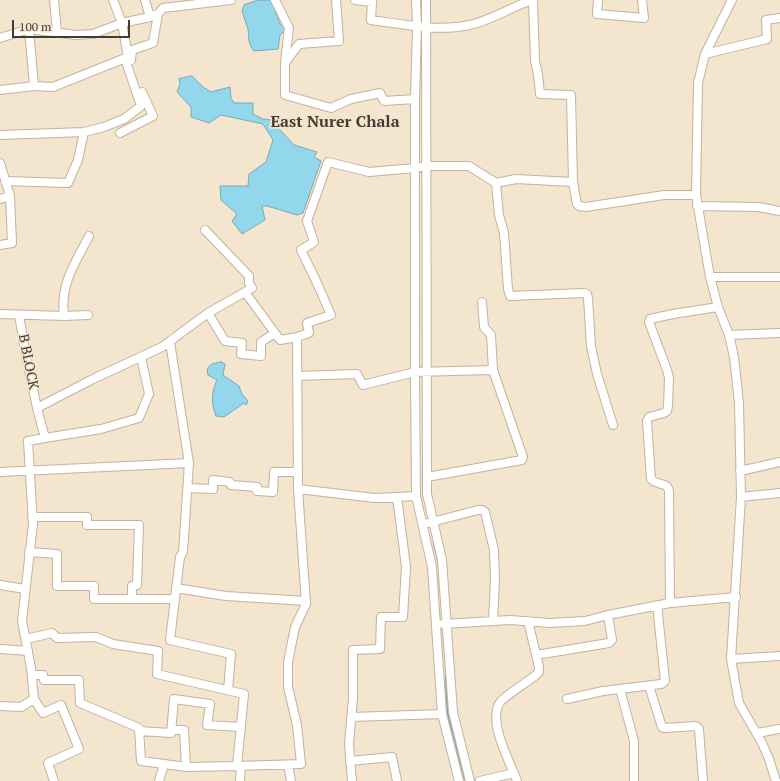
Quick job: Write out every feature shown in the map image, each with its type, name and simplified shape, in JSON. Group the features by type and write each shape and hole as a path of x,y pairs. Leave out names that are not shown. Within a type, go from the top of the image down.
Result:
{"street":[{"path":"54,0 57,32"},
{"path":"0,135 84,132 124,119 141,106 126,62 128,57 122,23 113,0"},
{"path":"145,0 150,17"},
{"path":"0,38 29,29 76,35 93,34 122,23 150,17 158,14 163,8 230,0"},
{"path":"274,0 289,28 285,63 285,95 331,108 351,99 380,94 384,101 415,99"},
{"path":"285,63 299,44 339,41 336,0"},
{"path":"355,0 372,2 371,20 426,27 470,25 532,0 535,61 540,94 571,95 573,182 577,204 579,206 664,195 696,195"},
{"path":"416,0 416,496 432,567 440,704 459,781"},
{"path":"426,0 427,494 442,560 453,712 470,781"},
{"path":"598,0 597,14 644,18 642,0"},
{"path":"732,0 705,54 698,83 696,195 710,277 718,307 729,335 734,357 739,403 741,497 731,659 740,703 757,734 769,760 776,781"},
{"path":"120,133 153,116 144,99 131,63 132,50 153,43 158,14"},
{"path":"705,54 768,39 766,20 780,18"},
{"path":"29,29 34,86"},
{"path":"0,90 34,86 53,87 128,57"},
{"path":"5,181 68,183 78,160 84,132"},
{"path":"245,292 280,340 309,333 307,323 331,315 301,250 314,242 307,222 328,162 369,172 427,166 469,166 496,183 516,179 573,182"},
{"path":"0,163 10,196 12,243 0,245"},
{"path":"496,183 504,233 508,289 510,296 587,294 591,346 597,374 613,425"},
{"path":"0,199 10,196"},
{"path":"697,206 758,207 780,211"},
{"path":"37,408 170,342 208,313 252,288 249,283 249,276 205,230"},
{"path":"64,316 62,302 63,291 70,273 89,236"},
{"path":"710,277 780,278"},
{"path":"427,477 519,462 523,457 493,370 491,335 484,327 482,302"},
{"path":"670,603 669,491 665,484 653,482 650,477 647,421 650,417 666,411 668,406 669,378 649,322 650,319 673,314 718,307"},
{"path":"208,313 225,341 242,343 241,354 261,356 261,342 275,333"},
{"path":"0,314 64,316 88,315"},
{"name":"B BLOCK","path":"19,315 26,356 45,438"},
{"path":"729,335 780,333"},
{"path":"32,675 43,675 44,680 80,680 80,703 139,728 141,760 186,767 301,764 297,725 288,687 288,662 295,627 306,604 298,489 297,337"},
{"path":"170,342 189,463 183,552 180,557 170,640 231,654 228,690"},
{"path":"54,781 48,763 79,749 62,705 43,714 34,699 32,675 22,621 33,524 28,440 101,429 139,418 149,394 142,356"},
{"path":"297,376 357,374 363,385 415,372 493,370"},
{"path":"415,442 427,442"},
{"path":"740,471 780,462"},
{"path":"0,472 189,463"},
{"path":"188,488 213,489 213,480 230,482 231,485 257,487 257,491 273,492 274,472 298,472"},
{"path":"298,489 375,498 416,496"},
{"path":"741,497 780,493"},
{"path":"352,781 349,744 354,698 353,650 380,649 381,616 403,617 406,567 397,497"},
{"path":"422,525 478,510 485,512 494,550 495,580 493,621"},
{"path":"32,517 87,517 87,525 139,525 137,585 132,586 132,599"},
{"path":"29,552 57,554 57,586 94,586 94,600 175,599"},
{"path":"0,585 25,588"},
{"path":"176,588 226,596 306,601"},
{"path":"436,624 493,621 528,621 550,623 585,621 657,605 736,597"},
{"path":"566,699 603,691 661,684 665,681 657,605"},
{"path":"536,655 609,643 612,640 612,634 608,615"},
{"path":"517,781 497,732 496,718 497,710 501,702 539,672 528,621"},
{"path":"26,639 52,634 58,638 96,637 113,644 158,651 157,674 244,694 239,766 240,781"},
{"path":"0,649 28,651"},
{"path":"731,659 780,656"},
{"path":"649,686 662,727 696,726 699,729 703,781"},
{"path":"620,689 634,741 634,781"},
{"path":"0,706 21,707 34,699"},
{"path":"172,730 174,699 210,704 207,725 241,727"},
{"path":"440,704 452,704"},
{"path":"351,717 442,714"},
{"path":"757,734 780,729"},
{"path":"139,731 171,733 172,730 184,730 186,767"},
{"path":"350,761 392,757 397,781"},
{"path":"159,781 164,764"},
{"path":"288,765 291,781"},
{"path":"480,781 514,772"}],"water":[{"path":"259,0 271,0 280,24 285,27 286,30 280,35 278,49 254,51 251,47 248,29 242,11 244,5"},
{"path":"192,76 203,87 211,92 230,87 231,98 234,103 253,103 253,114 263,119 271,120 294,145 317,152 314,157 321,161 303,213 297,215 267,206 262,206 265,220 242,234 232,221 237,214 221,200 220,186 248,186 249,174 266,162 273,140 263,124 221,115 209,123 191,117 191,107 177,92 180,84 179,79"},
{"path":"221,362 225,364 223,375 239,386 242,394 248,401 246,405 244,403 224,417 216,416 212,398 217,380 208,375 207,372 210,365"}],"waterway":[{"path":"422,0 422,25"},
{"path":"434,543 439,564"},
{"path":"446,675 448,713 465,779"}],"district":[{"name":"East Nurer Chala","path":"335,122"}]}
